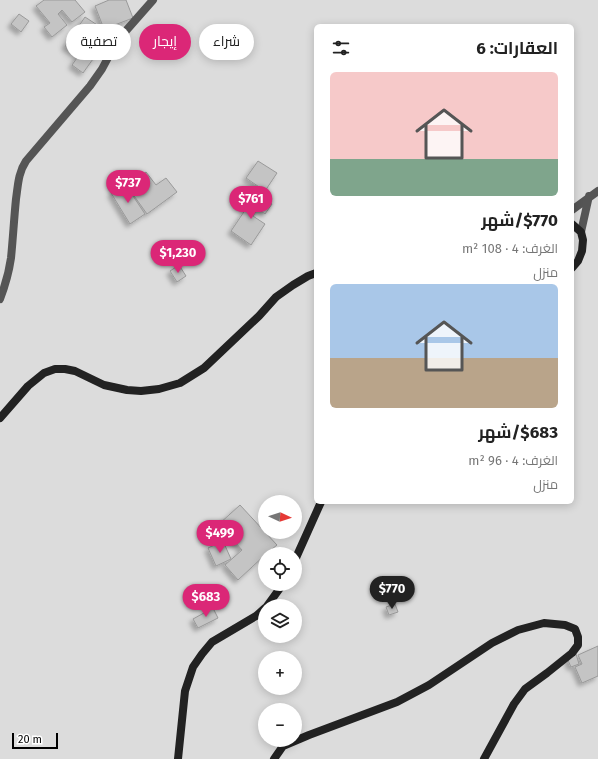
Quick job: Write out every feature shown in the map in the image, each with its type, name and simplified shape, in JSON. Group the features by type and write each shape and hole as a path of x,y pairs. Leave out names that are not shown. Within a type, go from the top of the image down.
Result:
{"main road":[{"path":"574,226 581,232 582,240 582,251 578,261 574,266"},
{"path":"0,418 28,386 44,373 55,370 64,369 75,371 104,385 127,390 141,391 159,389 180,383 204,368 259,316 276,297 293,285 314,274"},
{"path":"301,547 320,504"},
{"path":"178,759 185,691 193,667 212,642 258,614"},
{"path":"274,759 283,746 398,702 429,685 492,643 518,630 544,623 565,625 575,629 578,637 578,645 572,653 525,689 514,704 484,759"}],"street":[{"path":"0,299 5,286 11,259 12,233 21,168 90,86 124,33 153,0"},
{"path":"574,208 589,196 598,191"},
{"path":"581,232 589,196"}],"shaded area":[{"path":"0,0 598,0 598,759 0,759"}],"building":[{"path":"44,0 75,0 85,12 72,22 62,10 58,14 66,26 52,37 44,27 50,23 36,6"},
{"path":"109,0 126,0 133,18 117,24 102,24 95,6"},
{"path":"19,14 29,21 21,32 11,24"},
{"path":"85,17 96,24 80,24"},
{"path":"76,60 92,60 83,73 72,65"},
{"path":"258,161 277,173 265,191 246,178"},
{"path":"146,172 156,185 166,178 177,192 147,214 127,186"},
{"path":"125,184 145,214 130,224 111,193"},
{"path":"256,194 272,204 265,214 258,209 253,216 265,224 251,245 231,231"},
{"path":"179,265 186,276 177,282 170,271"},
{"path":"240,505 258,524 258,539 271,539 277,545 275,547 258,547 258,561 238,580 225,565 242,550 219,524"},
{"path":"223,541 231,559 216,566 208,548"},
{"path":"395,604 398,612 389,615 386,607"},
{"path":"213,608 218,618 198,628 193,619"},
{"path":"598,646 598,676 582,683 575,667 582,664 578,655"},
{"path":"576,654 579,664 571,667 567,658"}]}
